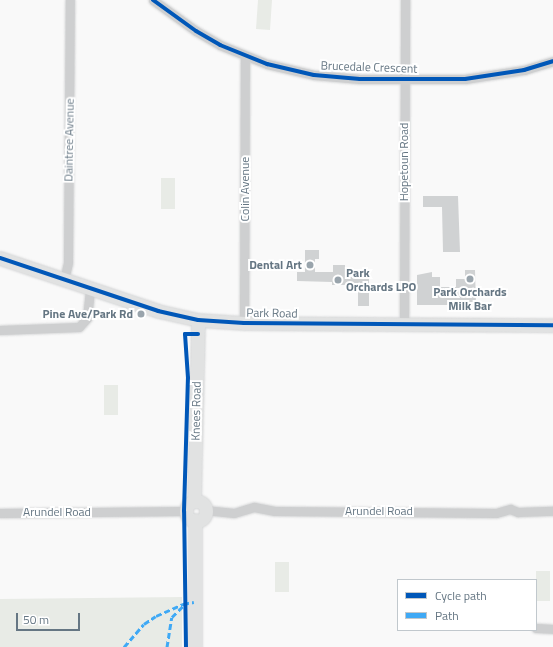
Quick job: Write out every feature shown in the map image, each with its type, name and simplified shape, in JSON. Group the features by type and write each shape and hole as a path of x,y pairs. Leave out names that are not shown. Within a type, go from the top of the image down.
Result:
{"street":[{"name":"Daintree Avenue","path":"64,280 68,262 70,0"},
{"name":"Brucedale Crescent","path":"153,0 196,31 245,56 289,70 314,75 405,79 487,76 524,70 553,61"},
{"name":"Hopetoun Road","path":"404,324 405,0"},
{"name":"Colin Avenue","path":"244,323 245,56"},
{"name":"Park Road","path":"0,258 158,311 198,320 244,323 553,325"},
{"path":"0,330 79,327 86,318 90,289"},
{"name":"Knees Road","path":"190,506 198,320"},
{"path":"203,504 205,510 201,519 190,519 190,506 203,504"},
{"name":"Arundel Road","path":"0,513 190,506"},
{"name":"Arundel Road","path":"205,510 234,513 254,507 275,511 496,513 510,509 518,512 553,511"},
{"path":"195,520 195,647"},
{"path":"537,628 553,629"}],"shaded area":[{"path":"258,0 272,0 270,30 256,29"},
{"path":"161,178 175,178 175,209 161,209"},
{"path":"104,385 118,385 118,415 104,415"},
{"path":"275,562 289,562 289,592 275,592"},
{"path":"536,571 550,571 550,601 537,601"},
{"path":"182,597 182,647 0,647 0,599"}],"building":[{"path":"423,196 458,196 460,252 443,252 442,207 423,207"},
{"path":"305,250 319,250 319,259 315,259 315,272 333,272 333,265 345,265 345,277 369,277 369,306 358,306 358,289 346,289 346,285 332,285 332,282 297,281 297,272 305,272"},
{"path":"465,270 475,270 476,305 417,305 417,275 432,272 432,277 440,277 440,287 456,287 456,279 465,279"}],"marked path":[{"path":"124,647 144,624 156,616 183,604 194,602"},
{"path":"167,647 172,617 183,606"}],"cycle path":[{"path":"153,0 196,31 220,45 267,64 314,75 360,79 465,79 524,70 553,61"},
{"path":"0,258 158,311 198,320 244,323 553,325"},
{"path":"186,647 184,511 188,378 185,334 198,334"}],"place":[{"name":"Dental Art","path":"310,265"},
{"name":"Park Orchards Milk Bar","path":"470,279"},
{"name":"Park Orchards LPO","path":"338,280"},
{"name":"Pine Ave/Park Rd","path":"141,314"}]}
